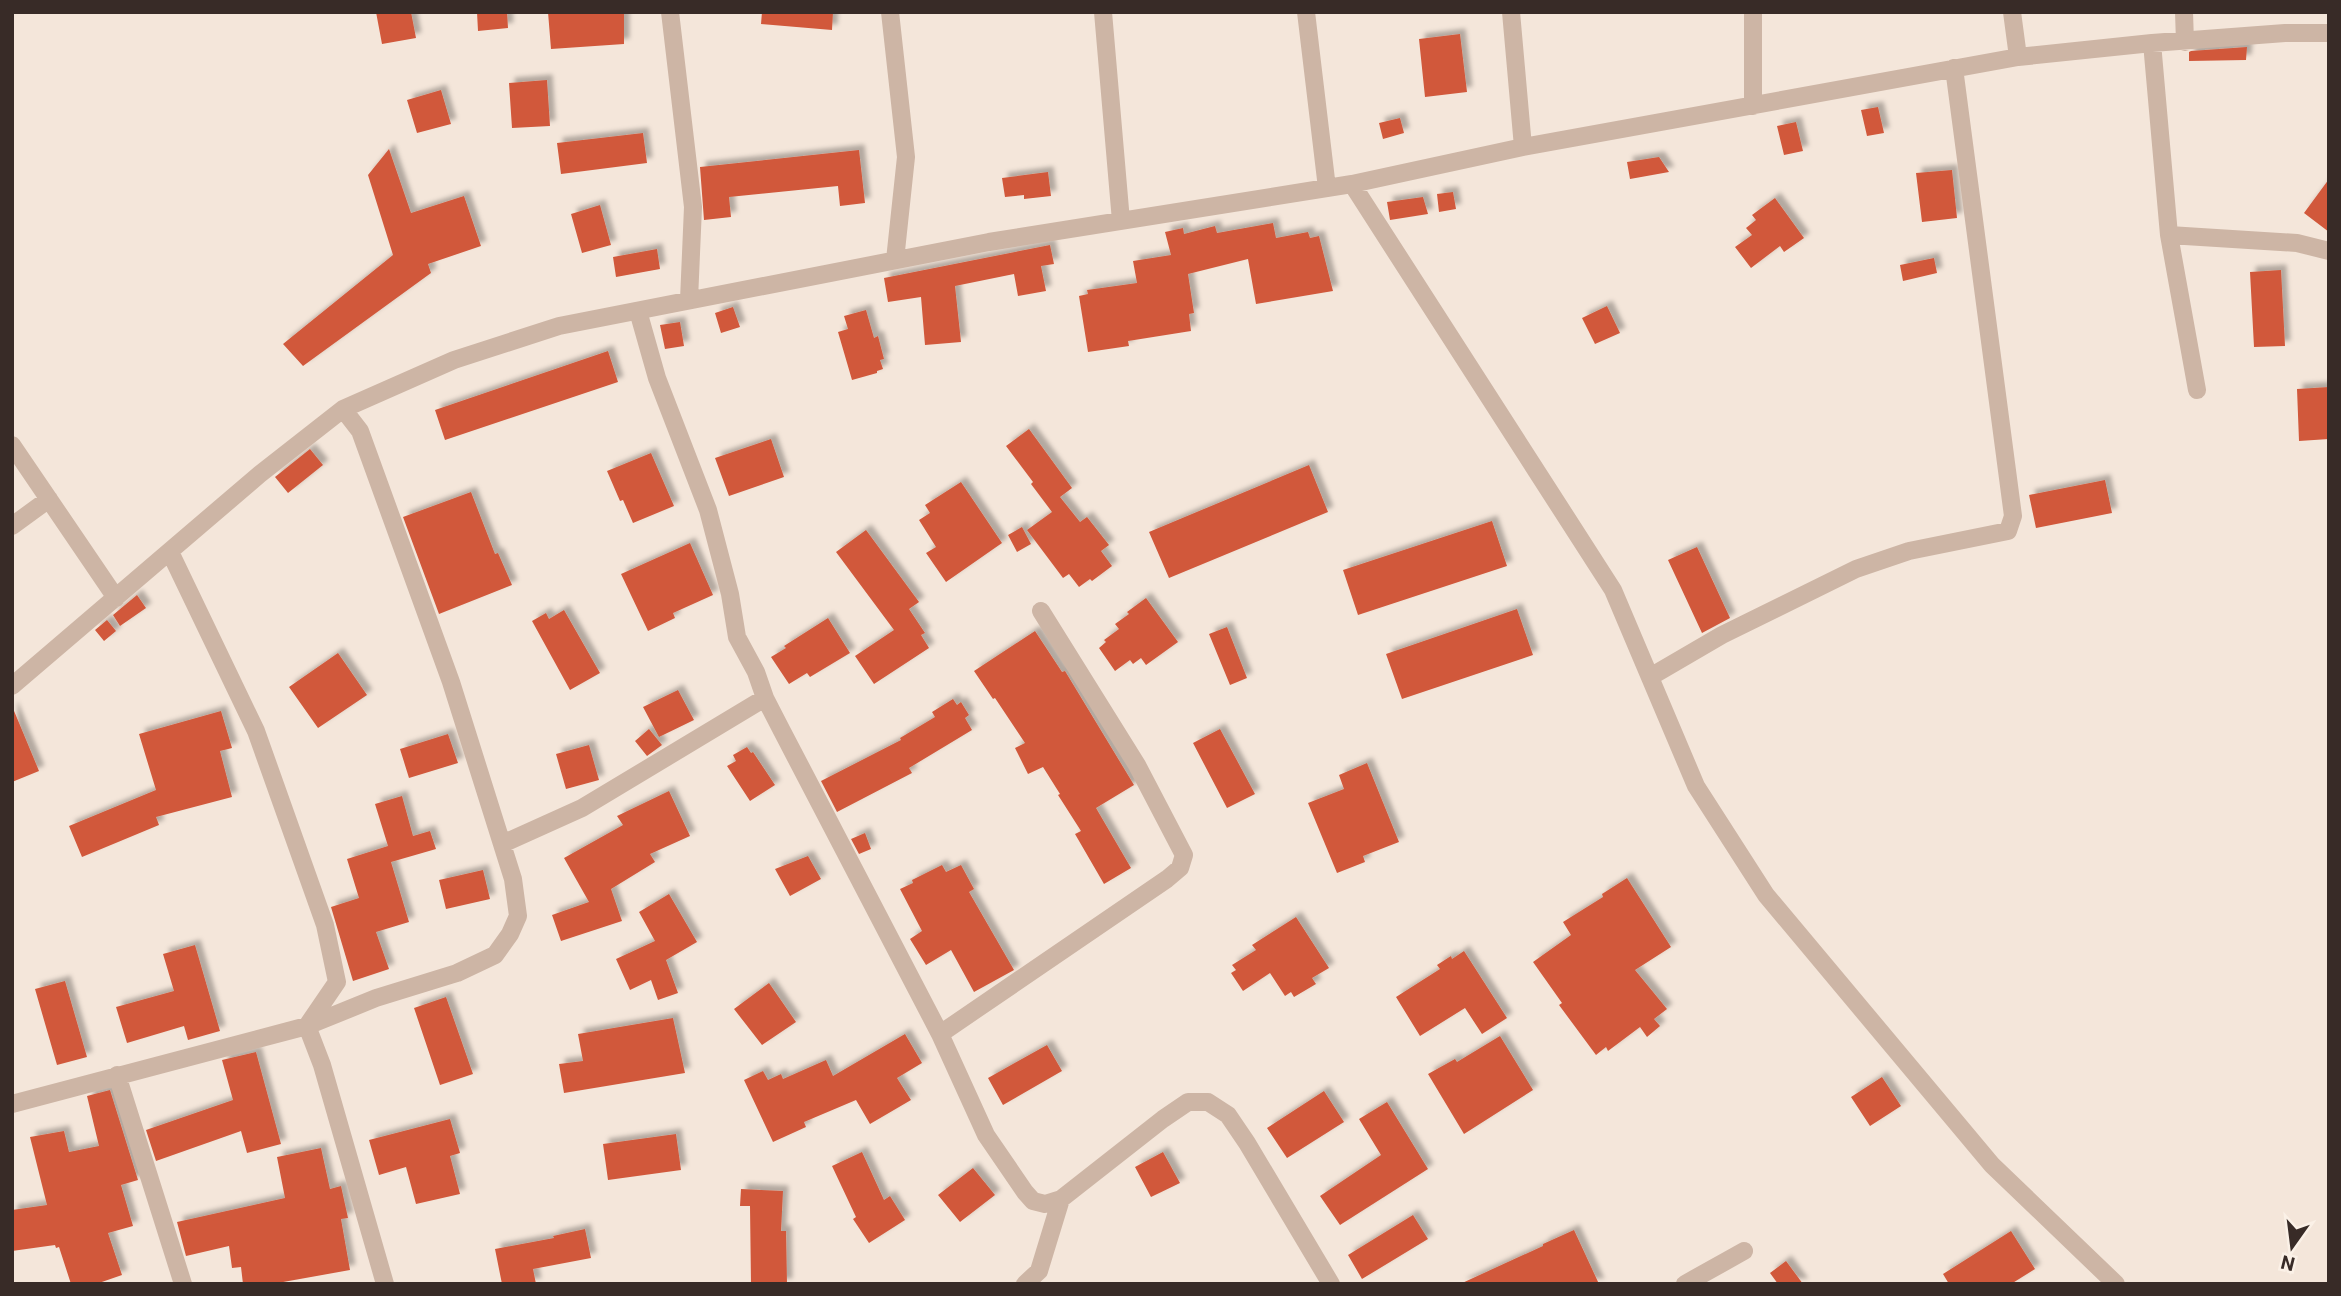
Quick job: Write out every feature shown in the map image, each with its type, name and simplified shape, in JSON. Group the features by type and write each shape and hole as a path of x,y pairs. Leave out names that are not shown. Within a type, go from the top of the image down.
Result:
{"street":[{"path":"670,12 693,207 689,300"},
{"path":"890,12 906,157 895,260"},
{"path":"1103,12 1121,221"},
{"path":"1306,12 1327,188"},
{"path":"1511,12 1523,147"},
{"path":"1753,12 1753,106"},
{"path":"2012,12 2018,57"},
{"path":"2184,12 2185,42"},
{"path":"12,686 260,474 343,409 454,360 559,326 989,242 1352,184 1523,147 2018,57 2152,43 2285,33 2329,33"},
{"path":"2152,43 2169,235 2197,390"},
{"path":"1650,677 1722,635 1856,569 1909,551 2008,531 2013,516 1954,68"},
{"path":"1352,184 1613,590 1696,786 1766,895 1992,1165 2116,1284"},
{"path":"2169,235 2297,243 2329,251"},
{"path":"638,311 657,378 708,510 730,594 737,636 756,672 765,698 940,1034 986,1135 1025,1192 1033,1200 1045,1204 1061,1199 1188,1102 1208,1102 1228,1115 1331,1284"},
{"path":"12,1104 307,1026 376,998 457,973 495,955 510,934 518,916 513,879 451,682 360,431 343,409"},
{"path":"12,445 116,598"},
{"path":"12,526 49,499"},
{"path":"170,552 256,731 325,925 337,982 307,1026"},
{"path":"940,1034 1167,879 1180,868 1184,855 1137,765 1041,611"},
{"path":"502,844 582,808 765,698"},
{"path":"307,1026 322,1065 385,1284"},
{"path":"117,1075 183,1284"},
{"path":"1025,1284 1040,1270 1061,1199"},
{"path":"1685,1284 1744,1251"}],"building":[{"path":"376,12 411,12 416,38 382,44"},
{"path":"477,12 507,12 508,28 478,31"},
{"path":"548,12 624,12 624,44 551,49"},
{"path":"762,12 833,12 832,30 761,24"},
{"path":"1460,34 1467,92 1425,97 1419,39"},
{"path":"2247,47 2246,60 2189,61 2191,51"},
{"path":"547,80 550,126 512,128 509,83"},
{"path":"441,90 451,124 417,133 407,100"},
{"path":"1878,107 1884,133 1867,136 1861,110"},
{"path":"1400,118 1404,133 1383,139 1379,123"},
{"path":"1796,122 1803,151 1784,155 1777,126"},
{"path":"643,133 647,163 561,174 557,143"},
{"path":"389,149 411,213 464,196 481,246 428,264 431,273 303,366 283,344 393,255 368,175"},
{"path":"859,150 865,203 840,206 838,186 729,197 731,217 704,220 700,167"},
{"path":"1659,157 1669,172 1630,179 1627,162"},
{"path":"1952,170 1957,218 1922,222 1916,173"},
{"path":"1048,172 1051,196 1024,199 1024,195 1005,197 1002,178"},
{"path":"2329,179 2329,232 2304,213"},
{"path":"1453,192 1456,209 1439,212 1437,194"},
{"path":"1423,197 1428,214 1390,220 1387,202"},
{"path":"1775,198 1804,238 1784,252 1780,246 1751,268 1735,247 1752,235 1746,228 1756,220 1752,215"},
{"path":"600,205 611,245 582,253 571,214"},
{"path":"1273,223 1276,238 1308,232 1310,238 1319,236 1333,291 1256,304 1248,259 1188,274 1194,313 1189,314 1191,331 1128,341 1129,346 1088,352 1079,296 1088,294 1087,290 1137,283 1133,261 1171,255 1165,232 1183,228 1184,234 1215,226 1217,233"},
{"path":"1050,245 1054,264 1041,266 1046,291 1018,296 1014,274 955,286 961,342 925,345 921,297 888,302 884,278"},
{"path":"657,249 660,269 616,277 613,257"},
{"path":"1934,258 1937,273 1903,281 1900,265"},
{"path":"2281,270 2285,346 2254,347 2250,272"},
{"path":"1607,306 1620,333 1595,344 1582,318"},
{"path":"733,307 740,327 721,333 715,313"},
{"path":"866,310 874,338 878,336 884,359 880,360 883,369 852,380 838,332 848,329 844,316"},
{"path":"680,322 684,346 665,349 660,325"},
{"path":"608,351 618,382 445,440 435,410"},
{"path":"2329,387 2329,439 2299,441 2297,389"},
{"path":"1029,429 1072,488 1060,497 1080,522 1087,517 1109,545 1101,551 1112,566 1079,587 1069,574 1063,578 1027,530 1052,512 1006,446"},
{"path":"771,439 784,477 729,496 715,458"},
{"path":"310,449 323,465 288,493 275,477"},
{"path":"651,453 674,506 633,523 607,471"},
{"path":"1309,465 1328,512 1169,578 1149,532"},
{"path":"2105,480 2112,513 2036,528 2029,495"},
{"path":"961,482 1002,543 946,582 926,553 936,547 919,520 930,513 925,505"},
{"path":"471,492 495,554 498,553 512,585 439,614 403,517"},
{"path":"1492,521 1507,566 1358,615 1343,570"},
{"path":"1022,527 1031,544 1017,552 1008,535"},
{"path":"866,530 919,602 909,609 925,633 921,635 929,648 874,684 855,656 894,630 836,552"},
{"path":"690,543 713,595 673,613 675,618 648,631 621,574"},
{"path":"1697,547 1730,618 1702,633 1668,560"},
{"path":"137,595 146,608 120,626 113,615"},
{"path":"1146,598 1178,642 1146,665 1141,658 1133,664 1130,660 1115,671 1099,648 1106,642 1104,640 1119,629 1115,624"},
{"path":"1517,609 1533,655 1402,699 1386,654"},
{"path":"564,610 600,673 570,690 532,621 546,613 549,619"},
{"path":"828,618 850,653 810,677 807,673 789,684 771,657"},
{"path":"107,620 116,631 104,641 95,630"},
{"path":"1227,627 1247,678 1230,685 1209,634"},
{"path":"1035,631 1062,672 1065,671 1134,785 1096,808 1131,868 1104,884 1075,834 1081,831 1058,795 1060,794 1043,767 1028,774 1015,748 1025,743 974,671"},
{"path":"338,653 367,695 318,728 289,687"},
{"path":"678,690 694,720 659,737 643,707"},
{"path":"953,699 957,705 961,702 969,715 965,718 972,730 909,768 912,773 837,812 821,781 901,740 900,738 935,717 932,712"},
{"path":"12,706 39,771 12,782"},
{"path":"221,711 232,748 220,751 232,797 156,817 159,825 82,857 69,826 156,790 139,734"},
{"path":"649,729 662,745 647,756 635,741"},
{"path":"1220,729 1255,794 1227,808 1193,743"},
{"path":"448,734 458,763 409,778 400,749"},
{"path":"589,745 599,780 566,789 556,754"},
{"path":"747,747 775,785 750,801 727,766 736,761 733,755"},
{"path":"1367,763 1399,842 1363,856 1365,862 1337,873 1308,803 1344,789 1339,775"},
{"path":"669,791 690,836 650,854 655,862 611,889 622,921 561,941 552,915 589,902 564,858 623,825 617,816"},
{"path":"402,796 413,836 430,831 436,849 391,862 409,922 376,932 389,969 353,981 331,907 359,898 347,859 388,846 375,804"},
{"path":"865,833 871,849 859,854 851,839"},
{"path":"808,856 821,879 790,896 775,869"},
{"path":"942,865 946,872 961,865 974,889 969,892 1014,970 974,992 951,950 926,965 910,939 922,931 900,889"},
{"path":"483,870 490,899 446,909 439,880"},
{"path":"1627,878 1671,947 1635,970 1667,1009 1654,1019 1660,1026 1647,1037 1640,1027 1608,1051 1606,1047 1596,1055 1559,1005 1562,1003 1533,962 1571,935 1563,922"},
{"path":"669,894 697,942 666,960 678,993 658,1000 651,980 630,990 616,959 655,941 639,912"},
{"path":"1296,917 1329,968 1312,978 1316,984 1294,997 1291,992 1285,996 1270,973 1243,991 1231,973 1236,970 1232,965 1256,950 1252,945"},
{"path":"195,945 220,1031 188,1040 184,1026 127,1043 116,1007 174,991 163,954"},
{"path":"1464,951 1507,1018 1482,1034 1465,1008 1420,1036 1396,997 1440,969 1437,965"},
{"path":"65,981 87,1057 57,1065 35,989"},
{"path":"769,983 796,1022 762,1045 734,1009"},
{"path":"446,997 473,1074 440,1085 414,1008"},
{"path":"673,1018 685,1073 564,1093 559,1064 583,1061 578,1034"},
{"path":"905,1034 922,1063 897,1078 911,1100 870,1124 856,1100 804,1122 806,1127 773,1142 744,1080 763,1071 768,1080 781,1074 783,1079 826,1060 833,1076"},
{"path":"1500,1036 1533,1090 1464,1134 1428,1074 1455,1059 1457,1062"},
{"path":"1047,1045 1062,1071 1003,1105 988,1078"},
{"path":"256,1052 281,1144 247,1153 241,1131 156,1161 146,1130 233,1100 222,1060"},
{"path":"1882,1077 1901,1106 1870,1126 1851,1097"},
{"path":"110,1090 138,1180 121,1185 133,1226 108,1233 122,1275 96,1284 71,1284 59,1247 56,1248 55,1245 12,1251 12,1210 47,1205 30,1137 64,1131 69,1152 99,1146 87,1096"},
{"path":"1324,1091 1344,1122 1287,1158 1267,1128"},
{"path":"1387,1102 1428,1169 1340,1225 1320,1196 1381,1155 1359,1119"},
{"path":"450,1119 460,1153 450,1156 460,1194 416,1204 406,1167 379,1175 369,1140"},
{"path":"676,1134 681,1170 608,1180 603,1144"},
{"path":"321,1148 330,1189 341,1186 348,1218 341,1219 350,1270 272,1284 243,1284 241,1267 232,1268 229,1246 186,1256 177,1222 285,1198 277,1157"},
{"path":"862,1152 884,1200 890,1196 905,1220 869,1243 853,1219 856,1217 832,1166"},
{"path":"1163,1152 1180,1183 1151,1197 1135,1167"},
{"path":"973,1168 995,1195 960,1222 938,1195"},
{"path":"741,1189 783,1191 781,1231 786,1231 787,1284 751,1284 750,1206 740,1206"},
{"path":"1413,1215 1428,1239 1362,1279 1348,1255"},
{"path":"585,1229 591,1258 533,1269 536,1284 502,1284 495,1249"},
{"path":"1574,1230 1599,1284 1460,1284 1543,1246"},
{"path":"2011,1231 2035,1269 2011,1284 1949,1284 1943,1274"},
{"path":"1786,1261 1803,1284 1778,1284 1770,1273"}]}
